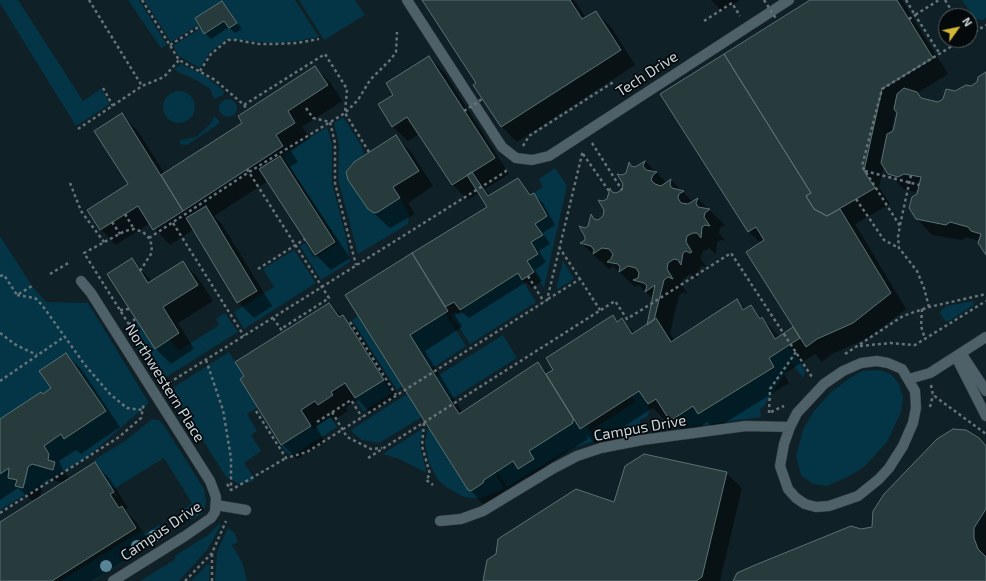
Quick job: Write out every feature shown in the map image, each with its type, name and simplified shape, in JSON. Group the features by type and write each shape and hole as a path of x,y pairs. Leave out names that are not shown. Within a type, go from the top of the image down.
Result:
{"lane":[{"path":"407,0 478,101 502,148 516,158"},
{"name":"Tech Drive","path":"516,158 532,160 549,156 789,0"},
{"name":"Northwestern Place","path":"81,281 91,293 210,481 216,504"},
{"path":"909,379 930,373 986,337"},
{"path":"959,355 986,391"},
{"path":"959,355 986,416"},
{"path":"877,360 902,369 915,391 916,408 913,423 904,446 889,468 879,479 858,496 843,502 829,506 816,507 796,498 788,489 780,466 784,444 790,427 797,413 824,384 843,371 861,363 877,360"},
{"name":"Campus Drive","path":"440,520 461,519 483,512 554,468 577,456 601,448 642,440 746,426 790,427"},
{"name":"Campus Drive","path":"113,581 211,518 216,504 246,510"}],"path":[{"path":"89,0 142,86"},
{"path":"142,0 180,60 215,80 244,105 247,110"},
{"path":"764,0 777,20"},
{"path":"906,0 940,54"},
{"path":"909,19 939,0"},
{"path":"704,21 732,3 747,27"},
{"path":"170,45 200,26"},
{"path":"149,238 248,171 345,113 358,100 370,80 396,52 397,32"},
{"path":"200,71 211,54 228,40 259,44 273,44 297,43 319,39"},
{"path":"900,226 862,166 882,89 949,48"},
{"path":"244,105 325,54 347,88 345,113 369,152"},
{"path":"78,129 142,86 164,77 180,60"},
{"path":"162,388 504,172 516,158 530,136 615,81"},
{"path":"103,88 113,106"},
{"path":"464,111 478,101"},
{"path":"306,108 313,118 330,122"},
{"path":"330,122 335,143 335,183 356,265"},
{"path":"547,300 587,132"},
{"path":"587,132 622,190"},
{"path":"582,154 609,191"},
{"path":"248,171 329,298 282,330 274,318"},
{"path":"864,171 919,185"},
{"path":"911,175 898,237 900,248 917,271 924,288 928,307"},
{"path":"70,184 81,211 104,242"},
{"path":"856,199 884,240 900,248"},
{"path":"125,214 134,229"},
{"path":"112,222 120,234"},
{"path":"173,222 244,336"},
{"path":"84,253 120,234 134,229 143,232 149,238 152,246 151,254 140,271"},
{"path":"258,269 305,239"},
{"path":"559,247 600,310"},
{"path":"368,458 615,301 627,319 731,253 812,377"},
{"path":"50,274 70,262"},
{"path":"0,276 4,275 18,295 34,298 42,305 64,337 110,394 127,408 142,410"},
{"path":"528,276 544,302"},
{"path":"231,490 286,458 307,452 580,279"},
{"path":"18,295 32,286"},
{"path":"842,356 903,316 928,307 986,294"},
{"path":"859,346 891,343 915,345 986,301"},
{"path":"120,310 129,308"},
{"path":"922,309 921,326 925,339"},
{"path":"129,325 136,319"},
{"path":"350,322 396,395"},
{"path":"0,333 16,345 37,355"},
{"path":"0,381 64,337"},
{"path":"769,418 770,389 796,352"},
{"path":"185,581 212,553 222,534 231,507 231,458 224,410 206,360"},
{"path":"807,382 816,373"},
{"path":"931,383 933,395 986,434"},
{"path":"0,513 119,437 141,418 146,399"},
{"path":"317,422 351,400 362,417"},
{"path":"769,413 781,409 788,404"},
{"path":"256,410 286,458"},
{"path":"332,412 347,437 371,449 385,448"},
{"path":"424,422 422,446 430,474 426,480 433,485"},
{"path":"212,553 212,581"}],"shaded area":[{"path":"0,0 18,0 83,101 101,89 110,104 76,126 0,3"},
{"path":"128,0 139,0 167,45 161,48"},
{"path":"144,0 295,0 319,37 274,43 228,39 210,52 200,68 179,56 173,46 201,28 204,34 224,21 229,28 236,23 222,1 195,18 198,25 171,42"},
{"path":"299,0 355,0 365,15 324,40"},
{"path":"962,0 986,0 986,18 983,20 978,19 978,8 967,8"},
{"path":"181,64 204,75 224,91 223,95 214,99 210,89 174,69"},
{"path":"182,91 188,93 193,98 195,107 193,116 188,121 176,123 170,121 165,116 163,104 165,98 170,93"},
{"path":"224,99 232,99 237,104 235,115 232,117 224,117 219,112 219,104"},
{"path":"214,116 220,122 217,125 187,145 180,144 180,140 196,137 211,123"},
{"path":"343,117 361,145 364,155 350,165 346,172 347,176 368,209 374,213 378,212 400,198 409,214 408,224 358,254 338,179 339,144 334,123"},
{"path":"327,127 332,144 332,183 346,237 350,262 321,280 300,246 305,243 314,258 338,243 282,155"},
{"path":"555,168 567,186 544,288 527,261 538,253 531,242 542,235 535,224 543,206 534,193 543,187 539,179"},
{"path":"0,236 32,286 46,302 88,303 149,403 89,456 0,510"},
{"path":"294,250 316,283 244,329 234,312 274,287 263,269"},
{"path":"563,261 574,279 556,290"},
{"path":"518,273 536,302 470,344 451,315 456,312 459,315 463,312 462,309"},
{"path":"973,301 974,305 949,321 945,321 941,315 940,311 947,306"},
{"path":"225,313 238,332 160,381 126,330 137,322 155,349 170,339 178,351 219,325 216,319"},
{"path":"445,313 466,346 431,369 410,335"},
{"path":"358,316 402,386 397,390 352,320"},
{"path":"503,335 517,358 450,400 436,377"},
{"path":"789,346 804,369 805,372 803,378 792,363 764,406 760,409 761,417 675,429 670,421 693,406 699,414 774,367 769,358"},
{"path":"229,352 244,376 240,379 258,407 247,414 257,431 251,435 261,451 244,463 254,478 253,481 245,483 238,483 226,477 176,397 174,387"},
{"path":"879,370 891,374 899,384 903,397 901,412 887,442 864,467 847,477 827,486 813,484 801,475 796,456 803,430 814,411 831,392 850,378 862,371"},
{"path":"384,380 392,393 363,411 355,398"},
{"path":"639,391 650,410 647,417 640,420 641,433 599,440 593,429 635,402 632,396"},
{"path":"407,394 422,417 379,443 362,440 352,432 351,430"},
{"path":"330,417 337,427 295,454 286,452 281,445 311,426 313,429"},
{"path":"152,419 159,420 165,427 204,489 206,501 205,507 201,514 193,519 188,520 183,515 184,509 192,503 164,458 112,490 94,460 125,441"},
{"path":"574,420 580,429 587,425 596,440 566,451 507,487 497,471 513,461 518,469 534,459 529,451 573,423 572,421"},
{"path":"428,427 468,490 471,491 495,473 504,489 481,498 471,498 462,496 445,486 438,480 429,463 425,443"},
{"path":"422,429 420,445 426,470 425,472 399,459 383,454"},
{"path":"219,524 221,525 207,550 179,581 140,581 174,560 176,555 208,535"},
{"path":"159,525 165,530 163,537 93,581 60,581 141,531 144,534"},
{"path":"228,528 234,532 236,536 238,542 232,545 242,562 247,581 215,581 217,552"},
{"path":"208,564 210,566 209,581 191,581"}],"building":[{"path":"422,0 570,0 582,19 596,11 621,50 501,127 473,85 476,83"},
{"path":"810,0 897,0 933,58 882,89 864,171 875,188 827,216 814,209 806,196 811,193 724,54"},
{"path":"222,1 237,23 229,28 224,21 204,34 195,18"},
{"path":"724,54 811,193 806,196 814,209 827,216 840,209 891,293 853,323 817,339 806,347 746,252 764,240 756,227 748,232 660,94"},
{"path":"429,56 495,158 452,185 407,117 392,127 378,104 393,95 386,83"},
{"path":"315,66 328,85 288,111 295,123 276,135 283,146 183,211 161,175 242,123 238,116"},
{"path":"986,72 986,255 978,243 981,234 971,231 968,227 950,222 946,225 916,219 909,208 912,197 917,194 921,177 904,174 898,177 888,174 881,163 887,134 893,131 897,113 894,109 897,94 904,88 917,92 921,98 938,102 943,99 946,89 955,91 966,85 971,86 977,82 978,77"},
{"path":"122,113 183,211 153,230 138,206 100,230 87,210 128,184 94,131"},
{"path":"396,135 419,171 393,187 400,198 374,213 368,209 348,180 346,172 354,162"},
{"path":"280,156 335,242 315,255 259,169"},
{"path":"645,161 643,166 646,170 657,172 653,175 651,180 655,184 661,186 671,179 670,185 672,188 684,191 679,194 678,198 681,203 688,204 698,198 696,203 698,207 710,209 705,213 704,217 710,226 705,225 702,227 701,238 697,233 687,236 686,242 692,252 690,253 686,251 683,253 681,265 678,260 674,259 668,263 667,269 673,279 668,277 664,280 654,320 647,325 655,285 645,292 647,286 644,283 633,280 638,278 639,273 636,268 628,266 619,272 620,267 618,264 607,262 611,259 613,254 609,249 602,248 593,254 594,250 591,246 580,243 585,240 585,237 579,226 585,228 588,226 591,214 594,219 598,220 603,216 604,210 598,200 603,201 607,199 610,188 612,192 616,193 622,190 623,184 617,174 622,175 626,173 629,162 631,166 635,167"},
{"path":"472,172 488,196 518,178 530,195 534,193 547,216 535,224 543,235 531,242 538,254 527,261 534,272 522,280 518,273 460,310 454,302 445,307 412,253 487,207 467,175"},
{"path":"206,206 257,291 237,303 186,218"},
{"path":"412,253 448,311 410,335 459,414 538,362 574,420 572,421 573,423 529,451 534,459 518,469 513,461 484,480 483,483 471,491 468,490 345,295"},
{"path":"132,258 148,283 183,261 198,285 163,307 179,333 155,349 107,274"},
{"path":"737,299 743,310 751,305 760,319 762,317 775,339 793,327 800,338 769,358 774,367 698,414 693,406 670,421 656,399 648,404 639,391 580,429 546,374 553,370 546,358 613,315 617,322 622,318 632,334 656,318 671,342"},
{"path":"329,303 339,317 343,315 384,380 355,398 345,383 331,392 333,395 318,405 315,401 301,410 311,426 281,445 240,379 244,376 235,362"},
{"path":"66,353 106,411 64,439 61,434 44,446 49,454 48,460 55,462 53,470 32,464 28,467 23,488 15,486 17,480 8,478 9,468 0,474 0,419 41,392 43,394 51,388 39,371"},
{"path":"953,429 966,430 979,438 986,446 986,509 974,528 974,538 978,549 986,557 986,581 733,581 737,573 851,526 861,529 872,527 873,511 884,494 937,439"},
{"path":"644,454 727,472 702,577 696,581 483,581 487,560 496,554 498,539 576,489 614,502 625,466"},
{"path":"95,462 114,492 110,494 119,508 122,506 136,528 52,581 0,581 0,522"}]}
